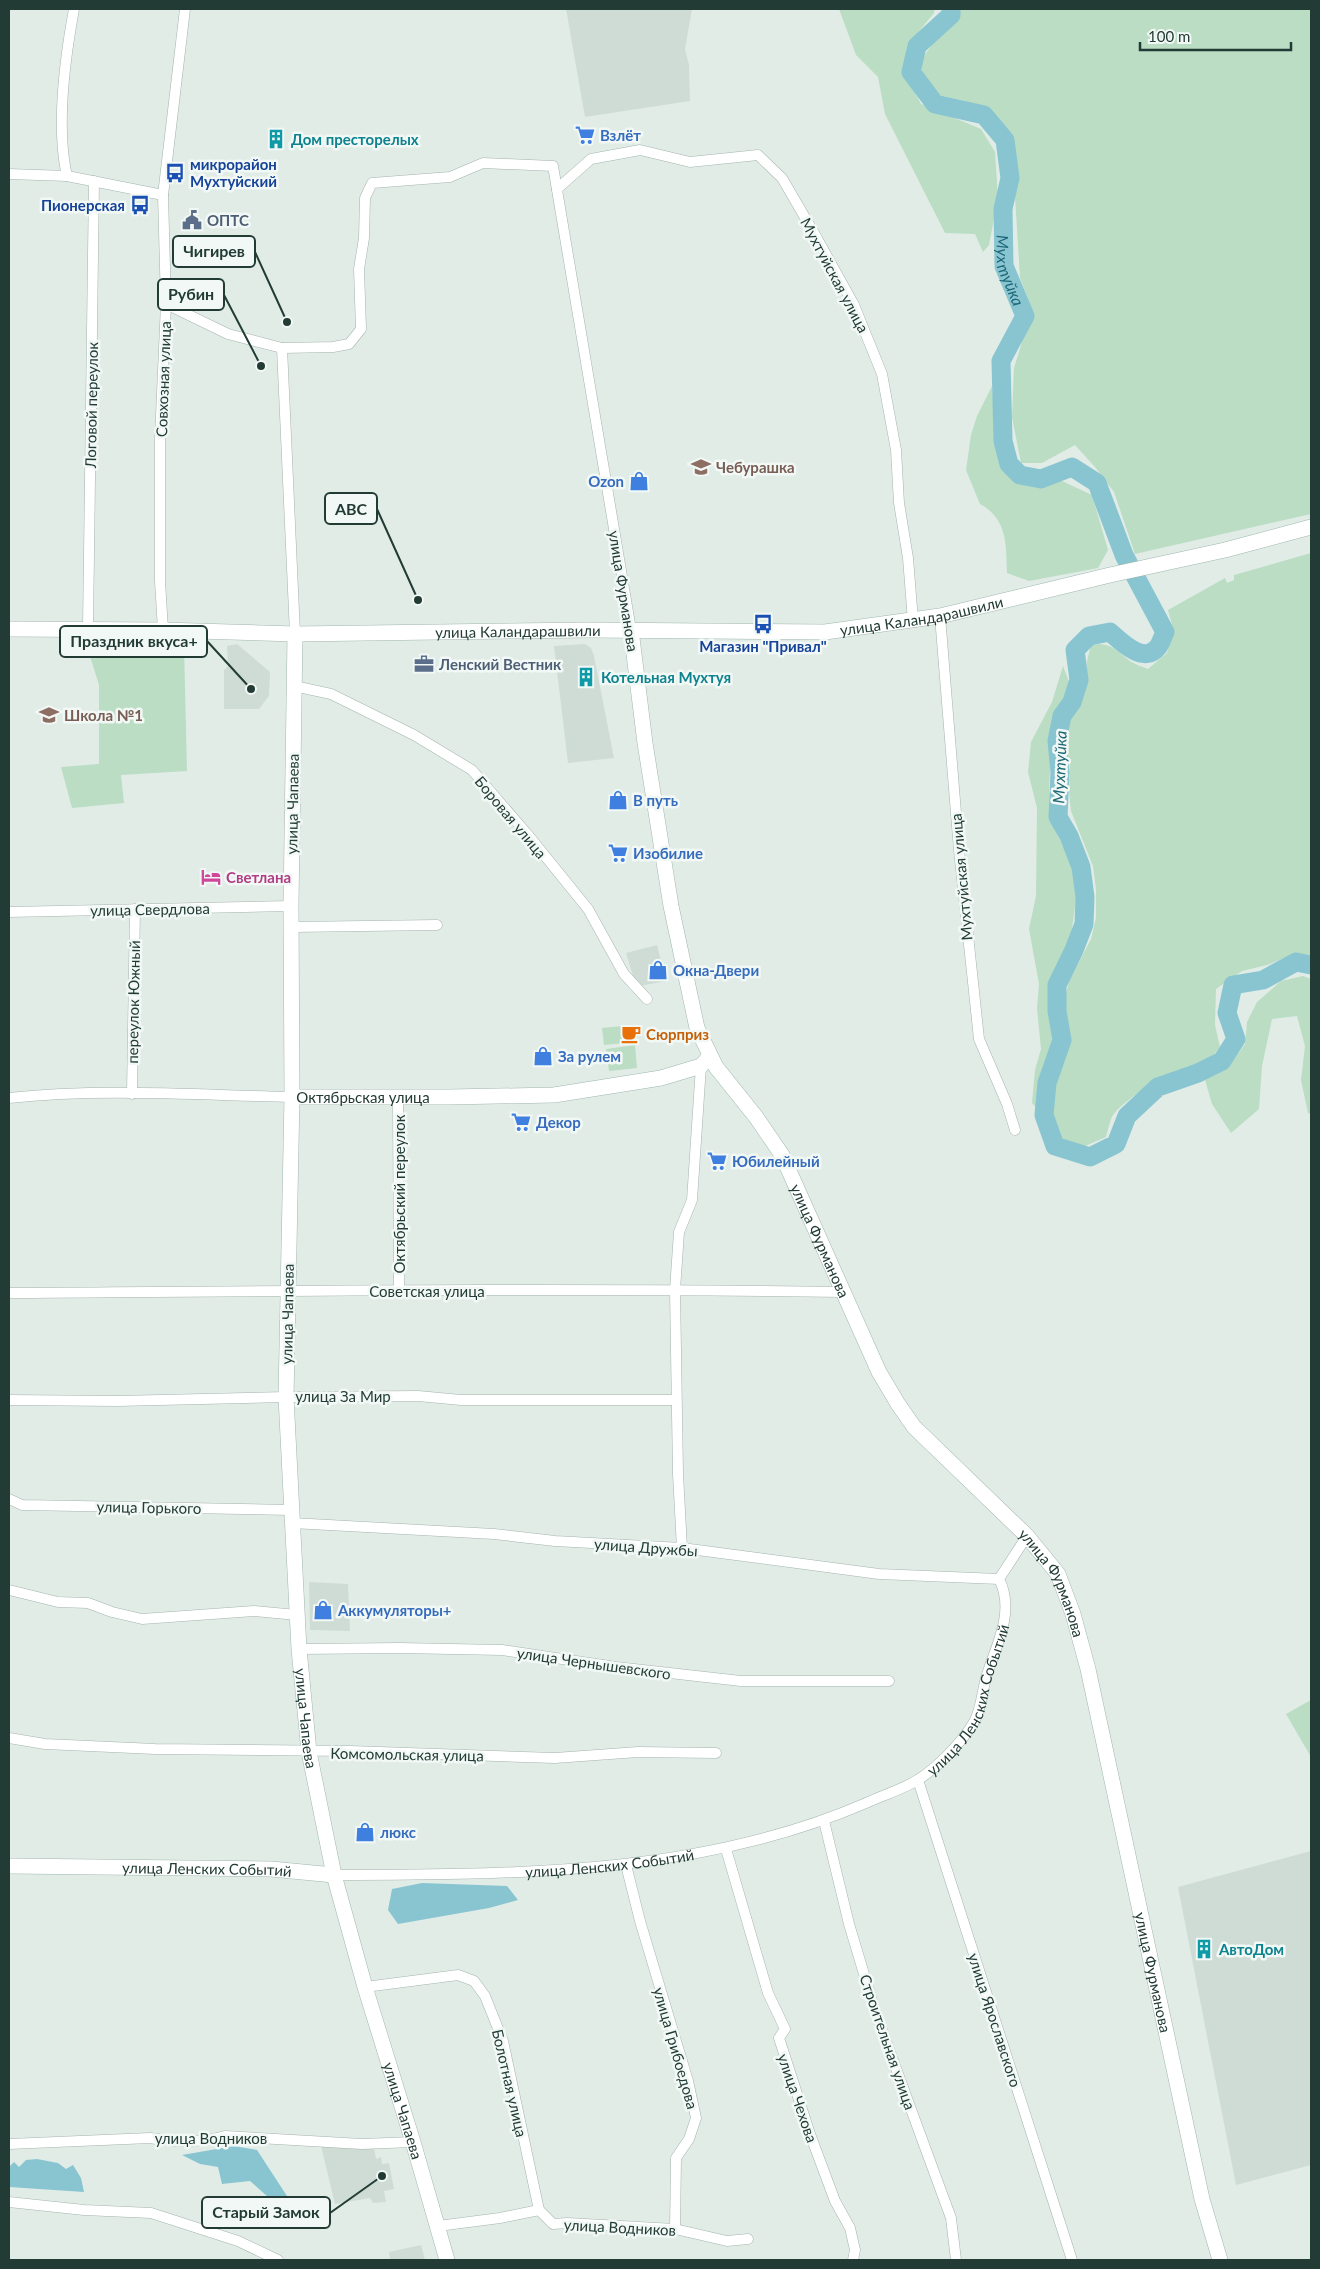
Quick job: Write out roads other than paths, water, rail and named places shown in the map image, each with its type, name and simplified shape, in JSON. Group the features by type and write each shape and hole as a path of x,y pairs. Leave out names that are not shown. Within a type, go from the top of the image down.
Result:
{"main road":[{"name":"улица Каландарашвили","path":"9,629 88,628 295,634 632,630 825,632 940,616 1140,568 1225,550 1311,527"},
{"name":"улица Фурманова","path":"632,630 645,743 671,906 706,1061 782,1156 879,1372 898,1404 914,1427 1027,1536 1058,1574 1073,1614 1088,1670 1200,2189 1220,2260"},
{"name":"улица Чапаева","path":"295,634 291,906 292,1097 286,1397 299,1649 309,1752 334,1875 365,1987 447,2260"},
{"name":"Октябрьская улица","path":"292,1097 554,1095 661,1078 706,1061"},
{"name":"улица Ленских Событий","path":"9,1866 271,1869 334,1875"}],"street":[{"path":"67,176 64,162 62,128 67,46 74,9"},
{"name":"Совхозная улица","path":"163,630 160,581 160,438 166,304 163,195 184,9"},
{"name":"Мухтуйская улица","path":"556,189 591,159 640,150 690,162 758,155 782,178 854,305 882,374 896,450 899,503 908,558 913,621"},
{"name":"улица Фурманова","path":"282,348 333,347 349,344 361,329 359,270 364,238 365,198 372,183 450,177 484,163 514,166 553,166 632,630"},
{"path":"9,174 67,176 163,195"},
{"name":"Логовой переулок","path":"88,628 94,182"},
{"path":"166,304 228,334 282,348"},
{"name":"улица Чапаева","path":"282,348 295,634"},
{"name":"Мухтуйская улица","path":"940,616 958,850 979,1039 1007,1104 1015,1130"},
{"name":"Боровая улица","path":"294,686 331,694 414,735 472,770 588,909 624,974 647,999"},
{"name":"улица Свердлова","path":"9,912 291,906"},
{"name":"переулок Южный","path":"132,1094 135,909"},
{"path":"292,927 437,925"},
{"path":"682,1548 676,1400 675,1290 679,1232 692,1200 706,1061"},
{"name":"Октябрьская улица","path":"9,1098 35,1095 132,1094 292,1097"},
{"name":"Октябрьский переулок","path":"398,1097 399,1292"},
{"name":"Советская улица","path":"9,1293 675,1290 844,1292"},
{"name":"улица За Мир","path":"9,1400 117,1401 418,1396 461,1400 676,1400"},
{"name":"улица Горького","path":"9,1499 22,1505 292,1516"},
{"name":"улица Дружбы","path":"292,1516 494,1534 555,1542 682,1548 879,1574 999,1579"},
{"path":"999,1579 1027,1536"},
{"name":"улица Ленских Событий","path":"334,1875 523,1872 626,1865 726,1849 824,1821 918,1780 945,1758 974,1721 986,1677 1003,1634 1005,1591 999,1579"},
{"path":"9,1590 58,1602 88,1603 112,1612 142,1619 254,1611 297,1615"},
{"name":"улица Чернышевского","path":"299,1649 502,1650 616,1667 741,1681 889,1681"},
{"name":"Комсомольская улица","path":"9,1738 46,1744 155,1749 555,1758 638,1752 716,1753"},
{"name":"улица Ярославского","path":"918,1780 1072,2260"},
{"name":"Строительная улица","path":"824,1821 849,1924 876,2014 951,2218 956,2260"},
{"name":"улица Чехова","path":"726,1849 768,1993 785,2029 779,2038 794,2092 835,2201 850,2228 855,2250 853,2260"},
{"name":"улица Грибоедова","path":"626,1865 640,1921 688,2080 696,2118 689,2139 676,2158 675,2229"},
{"name":"Болотная улица","path":"365,1987 458,1975 474,1981 486,1996 503,2042 539,2210"},
{"name":"улица Водников","path":"9,2144 150,2138 166,2141 210,2140 225,2136 362,2144 413,2142"},
{"path":"9,2202 84,2210 151,2213 238,2241 278,2260"},
{"path":"438,2226 500,2218 539,2210"},
{"name":"улица Водников","path":"539,2210 553,2224 567,2223 675,2229 727,2241 748,2239"}],"water":[{"path":"422,1883 507,1886 518,1900 489,1908 398,1924 388,1910 392,1889"},
{"path":"234,2146 257,2150 287,2196 276,2204 250,2181 222,2184 218,2167 200,2164 182,2155"},
{"path":"37,2159 58,2163 66,2169 73,2165 81,2178 84,2192 9,2187 9,2167 14,2162 19,2167 26,2160"}],"waterway":[{"name":"Мухтуйка","path":"951,9 951,15 917,46 911,72 935,104 984,115 1005,140 1010,178 1003,209 1004,266 1025,316 1001,361 1003,441 1009,464 1020,475 1041,479 1072,467 1097,483 1124,555 1165,632 1158,647 1146,654 1126,646 1110,632 1089,636 1075,650 1079,680 1072,702 1062,716 1057,741 1060,772 1058,817 1069,836 1081,867 1085,897 1084,924 1057,985 1057,1011 1062,1040 1047,1083 1044,1115 1055,1146 1090,1157 1116,1144 1127,1116 1158,1087 1198,1073 1222,1061 1236,1039 1227,1013 1233,985 1263,980 1296,962 1311,965"}],"place":[{"name":"Взлёт","path":"585,135"},
{"name":"Дом престорелых","path":"276,139"},
{"name":"микрорайон Мухтуйский","path":"175,173"},
{"name":"Пионерская","path":"140,205"},
{"name":"ОПТС","path":"192,220"},
{"name":"Чигирев","path":"287,322"},
{"name":"Рубин","path":"261,366"},
{"name":"Чебурашка","path":"701,467"},
{"name":"Ozon","path":"639,481"},
{"name":"ABC","path":"418,600"},
{"name":"Магазин \"Привал\"","path":"763,624"},
{"name":"Ленский Вестник","path":"424,664"},
{"name":"Котельная Мухтуя","path":"586,677"},
{"name":"Праздник вкуса+","path":"251,689"},
{"name":"Школа №1","path":"49,715"},
{"name":"В путь","path":"618,800"},
{"name":"Изобилие","path":"618,853"},
{"name":"Светлана","path":"211,877"},
{"name":"Окна-Двери","path":"658,970"},
{"name":"Сюрприз","path":"631,1034"},
{"name":"За рулем","path":"543,1056"},
{"name":"Декор","path":"521,1122"},
{"name":"Юбилейный","path":"717,1161"},
{"name":"Аккумуляторы+","path":"323,1610"},
{"name":"люкс","path":"365,1832"},
{"name":"АвтоДом","path":"1204,1949"},
{"name":"Старый Замок","path":"382,2176"}]}
